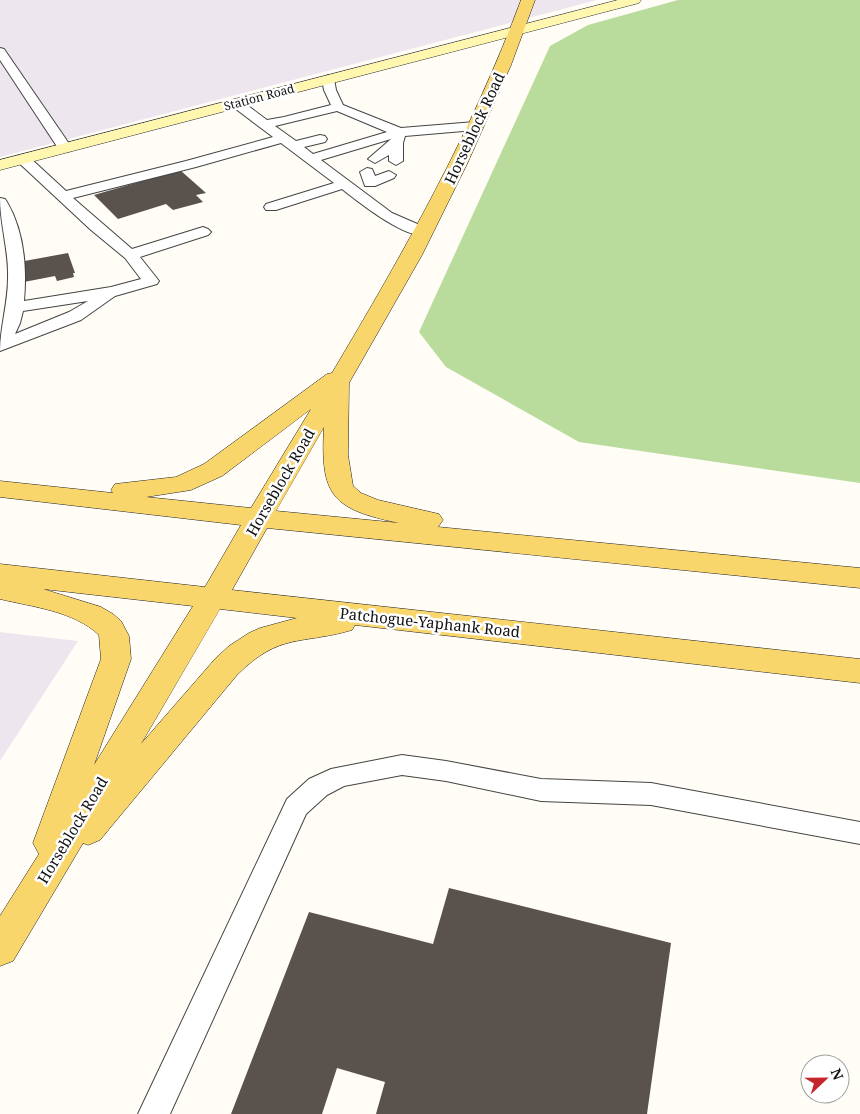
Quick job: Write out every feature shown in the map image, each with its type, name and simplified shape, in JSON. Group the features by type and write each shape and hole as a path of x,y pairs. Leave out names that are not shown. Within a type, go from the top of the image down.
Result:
{"main road":[{"name":"Horseblock Road","path":"0,949 213,598 424,232 519,30 528,0"},
{"name":"Station Road","path":"0,166 634,0"},
{"path":"42,494 166,487 196,478 213,470 342,376"},
{"path":"342,376 338,478 343,490 352,499 366,505 548,546"},
{"path":"0,489 258,518 860,578"},
{"name":"Patchogue-Yaphank Road","path":"0,574 860,671"},
{"path":"0,589 84,611 103,621 112,630 116,642 116,659 31,898"},
{"path":"31,898 226,667 241,653 251,646 285,631 376,616"}],"lane":[{"path":"0,51 65,148"},
{"path":"328,79 338,113"},
{"path":"236,104 387,216 424,232"},
{"path":"264,124 338,113 359,121 377,123 398,138"},
{"path":"311,159 398,138 475,126"},
{"path":"285,140 306,128"},
{"path":"375,159 398,138"},
{"path":"396,161 398,138"},
{"path":"62,196 285,140 320,139"},
{"path":"16,307 113,292 152,281 130,255 96,227 23,159"},
{"path":"271,207 348,187 368,178 389,175"},
{"path":"0,202 5,208 12,234 16,274 16,307 11,326 0,344"},
{"path":"130,255 203,232"},
{"path":"0,344 75,316 113,292"},
{"path":"154,1114 296,807 318,787 340,776 402,765 446,771 541,790 651,794 860,833"}],"shaded area":[{"path":"0,0 597,0 0,157"},
{"path":"0,632 78,641 0,761"}],"green space":[{"path":"678,0 860,0 860,483 579,442 446,367 419,332 550,46 588,25"}],"building":[{"path":"180,170 206,193 196,195 203,202 173,210 166,204 118,219 94,195"},
{"path":"68,253 75,273 73,273 74,277 57,281 55,276 24,282 19,262"},
{"path":"449,888 671,943 647,1114 376,1114 385,1082 337,1068 322,1114 231,1114 309,912 433,944"}]}
